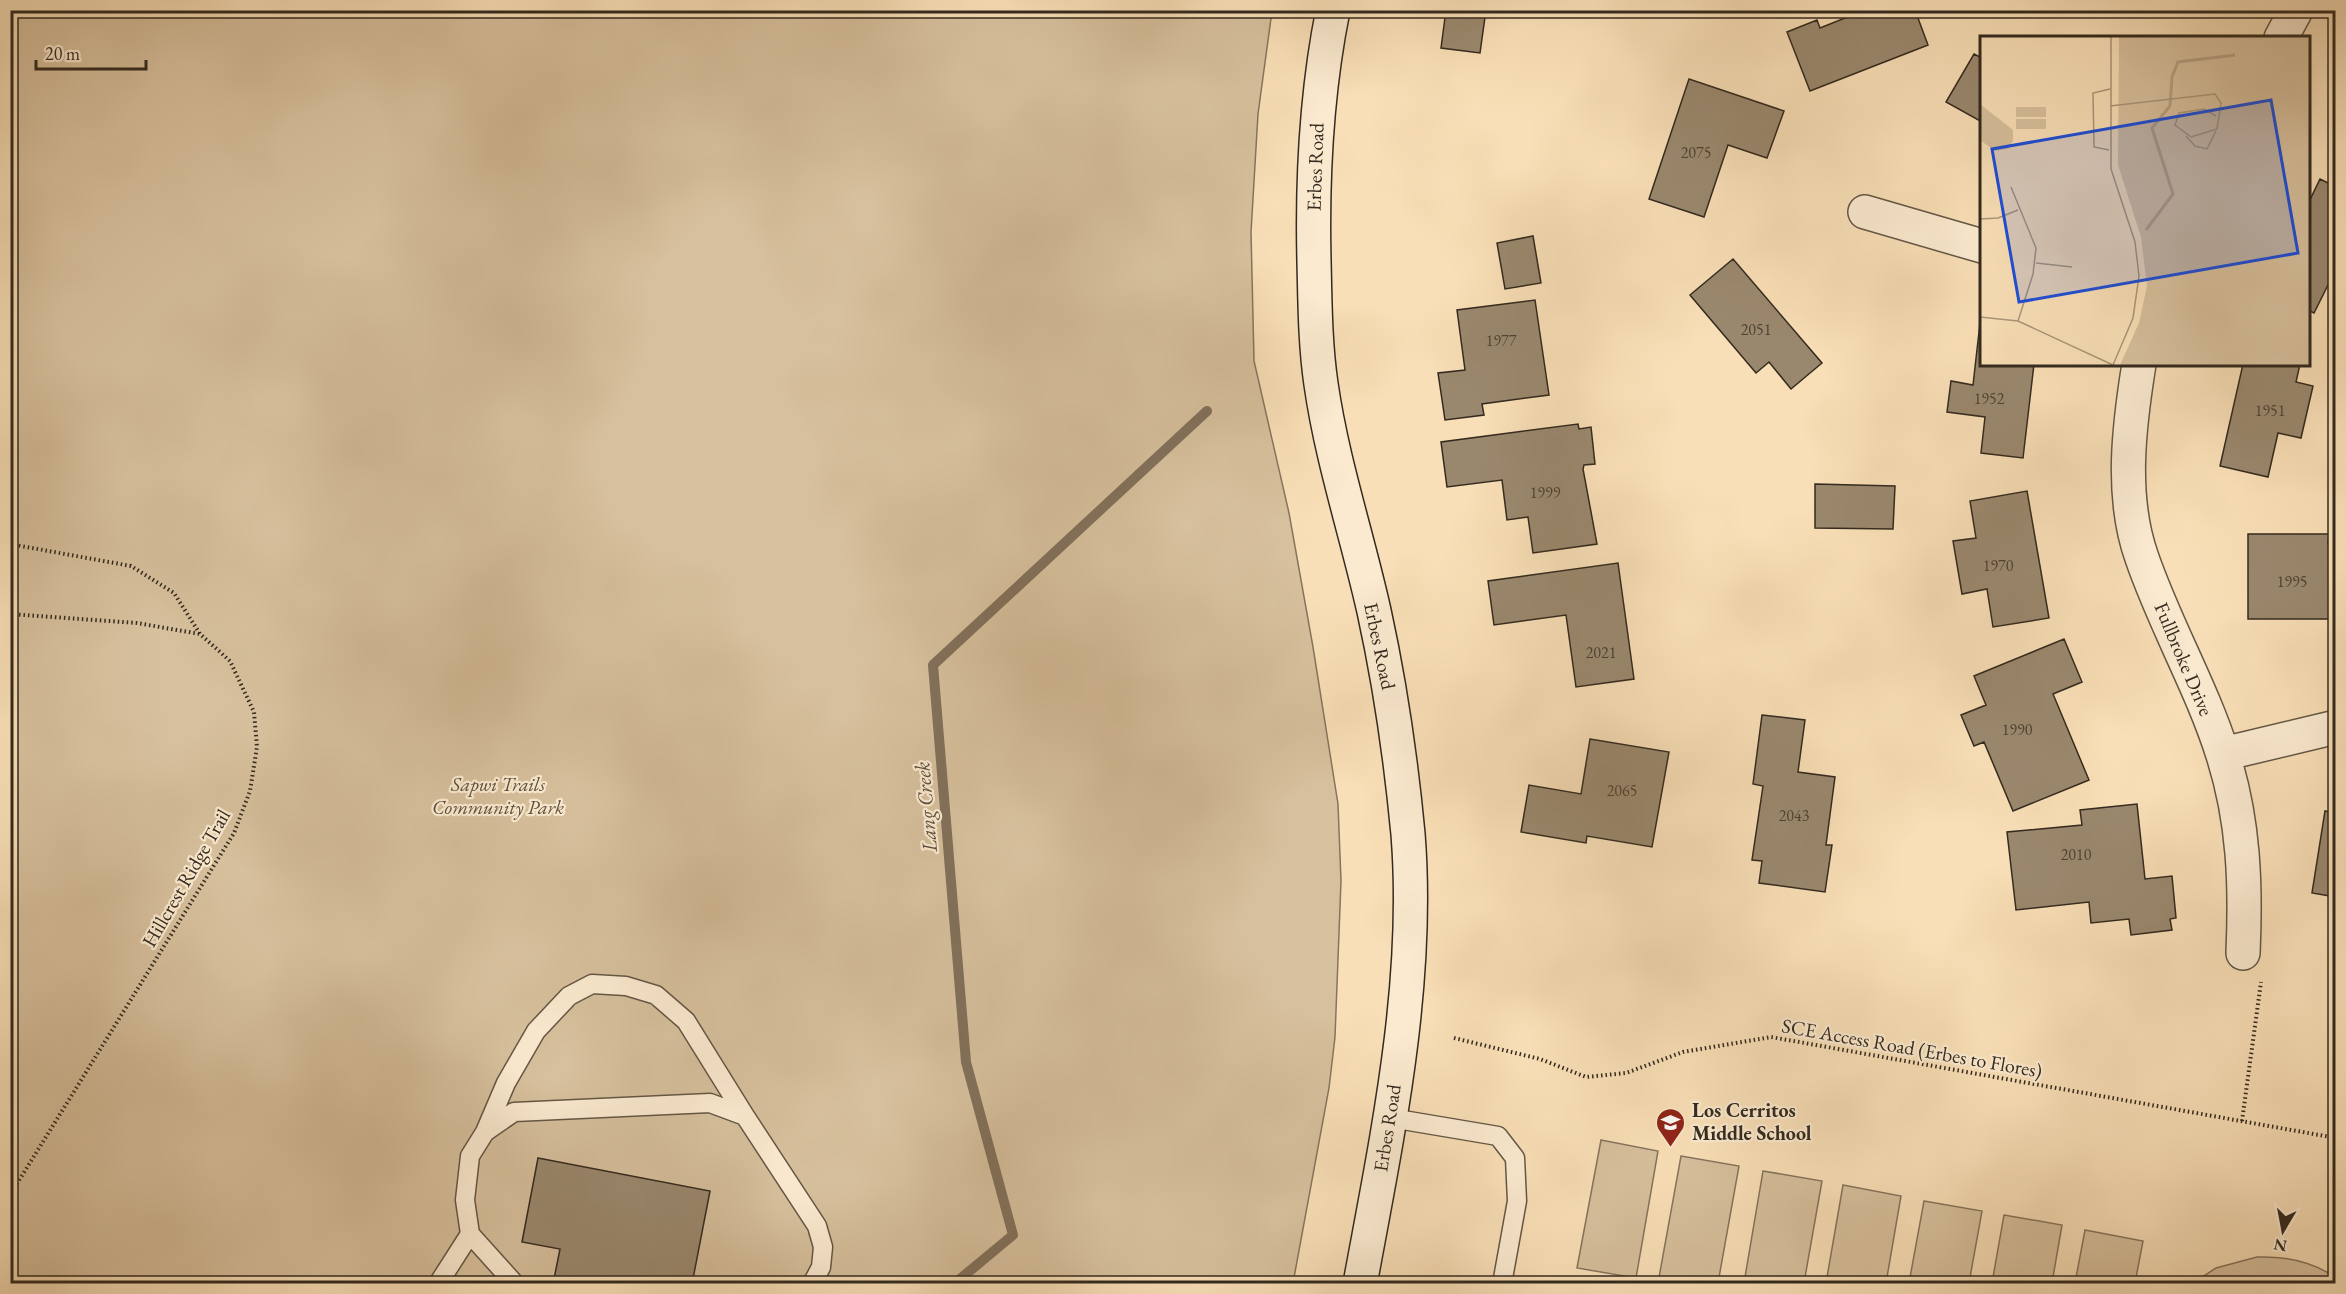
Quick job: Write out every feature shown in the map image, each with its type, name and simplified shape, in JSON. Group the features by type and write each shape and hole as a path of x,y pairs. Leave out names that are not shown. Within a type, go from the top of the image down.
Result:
{"main road":[{"name":"Erbes Road","path":"1333,10 1318,110 1312,177 1315,327 1320,384 1331,440 1373,609 1392,709 1408,836 1407,961 1390,1118 1360,1284"},
{"path":"2282,36 2296,10"},
{"path":"1864,212 1980,245"},
{"name":"Fullbroke Drive","path":"2139,366 2131,417 2129,467 2132,509 2141,556 2223,754 2243,847 2246,904 2243,953"},
{"path":"2223,754 2336,727"}],"lane":[{"path":"515,1284 470,1234 465,1200 470,1156 485,1132 506,1083 536,1031 569,996 592,984 626,986 656,995 686,1021 817,1226 823,1247 821,1267 812,1284"},
{"path":"485,1132 514,1112 710,1103 745,1116"},
{"path":"1390,1118 1498,1136 1515,1158 1517,1201 1502,1284"},
{"path":"438,1284 470,1234"}],"path":[{"name":"Hillcrest Ridge Trail","path":"10,544 131,566 174,594 200,634 230,661 254,712 257,747 250,790 234,833 10,1195"},
{"path":"10,614 137,623 200,634"},
{"path":"2242,1121 2262,974 2260,962 2243,953"},
{"name":"SCE Access Road (Erbes to Flores)","path":"1454,1038 1540,1059 1586,1077 1626,1073 1683,1052 1771,1036 2336,1138"}],"green space":[{"name":"Sapwi Trails Community Park","path":"10,11 1272,11 1258,114 1251,232 1254,361 1289,513 1313,647 1338,804 1341,881 1335,1037 1329,1088 1293,1283 11,1283"},
{"path":"1601,1140 1658,1151 1636,1278 1577,1268"},
{"path":"1681,1156 1739,1166 1718,1283 1658,1283"},
{"path":"1763,1171 1822,1181 1804,1283 1744,1283"},
{"path":"1843,1185 1901,1196 1886,1283 1826,1283"},
{"path":"1924,1201 1982,1211 1969,1283 1909,1283"},
{"path":"2004,1215 2062,1225 2052,1283 1992,1283"},
{"path":"2085,1230 2143,1241 2135,1283 2075,1283"},
{"path":"2257,1257 2278,1257 2307,1263 2335,1277 2335,1283 2193,1283 2216,1268"}],"building":[{"path":"1446,10 1486,10 1480,53 1441,48"},
{"path":"1865,10 1915,10 1928,45 1810,91 1787,32 1817,20 1820,28"},
{"path":"1974,54 1980,57 1980,121 1946,102"},
{"path":"1689,79 1784,111 1767,158 1728,145 1704,217 1649,199"},
{"path":"2320,179 2336,187 2336,269 2314,313 2310,311 2310,200"},
{"path":"1533,236 1541,283 1505,289 1497,243"},
{"path":"1733,259 1822,363 1791,389 1769,362 1756,373 1690,295"},
{"path":"1535,300 1549,395 1482,404 1484,415 1445,420 1438,373 1465,370 1457,310"},
{"path":"1980,323 1980,366 2034,366 2023,458 1981,453 1985,417 1947,412 1951,381 1973,385"},
{"path":"2243,366 2300,366 2296,382 2313,386 2301,438 2278,433 2268,477 2220,466"},
{"path":"1578,424 1579,429 1591,427 1595,464 1584,465 1583,469 1597,544 1533,553 1528,517 1507,520 1502,480 1447,487 1441,442"},
{"path":"1815,484 1895,486 1893,529 1815,528"},
{"path":"2027,491 2049,618 1993,627 1987,589 1962,594 1953,541 1976,538 1970,501"},
{"path":"2248,534 2329,534 2328,544 2336,544 2336,619 2248,619"},
{"path":"1618,563 1634,679 1576,687 1566,615 1494,625 1488,581"},
{"path":"2064,639 2082,682 2053,694 2089,780 2013,811 1984,742 1974,746 1961,715 1986,705 1974,676"},
{"path":"1762,715 1805,720 1798,772 1835,777 1826,845 1832,845 1825,892 1759,883 1762,861 1752,860 1763,786 1753,784"},
{"path":"1590,739 1669,752 1652,847 1587,836 1586,843 1521,832 1529,785 1581,794"},
{"path":"2137,804 2145,879 2172,876 2176,918 2170,919 2172,930 2131,935 2129,919 2091,923 2089,902 2016,910 2007,832 2082,825 2080,810"},
{"path":"2325,811 2336,813 2336,897 2312,893"},
{"path":"538,1158 710,1191 692,1284 553,1284 560,1249 522,1242"}],"waterway":[{"name":"Lang Creek","path":"954,1284 1013,1235 966,1062 933,665 1207,411"}],"place":[{"name":"Los Cerritos Middle School","path":"1671,1148"}]}
